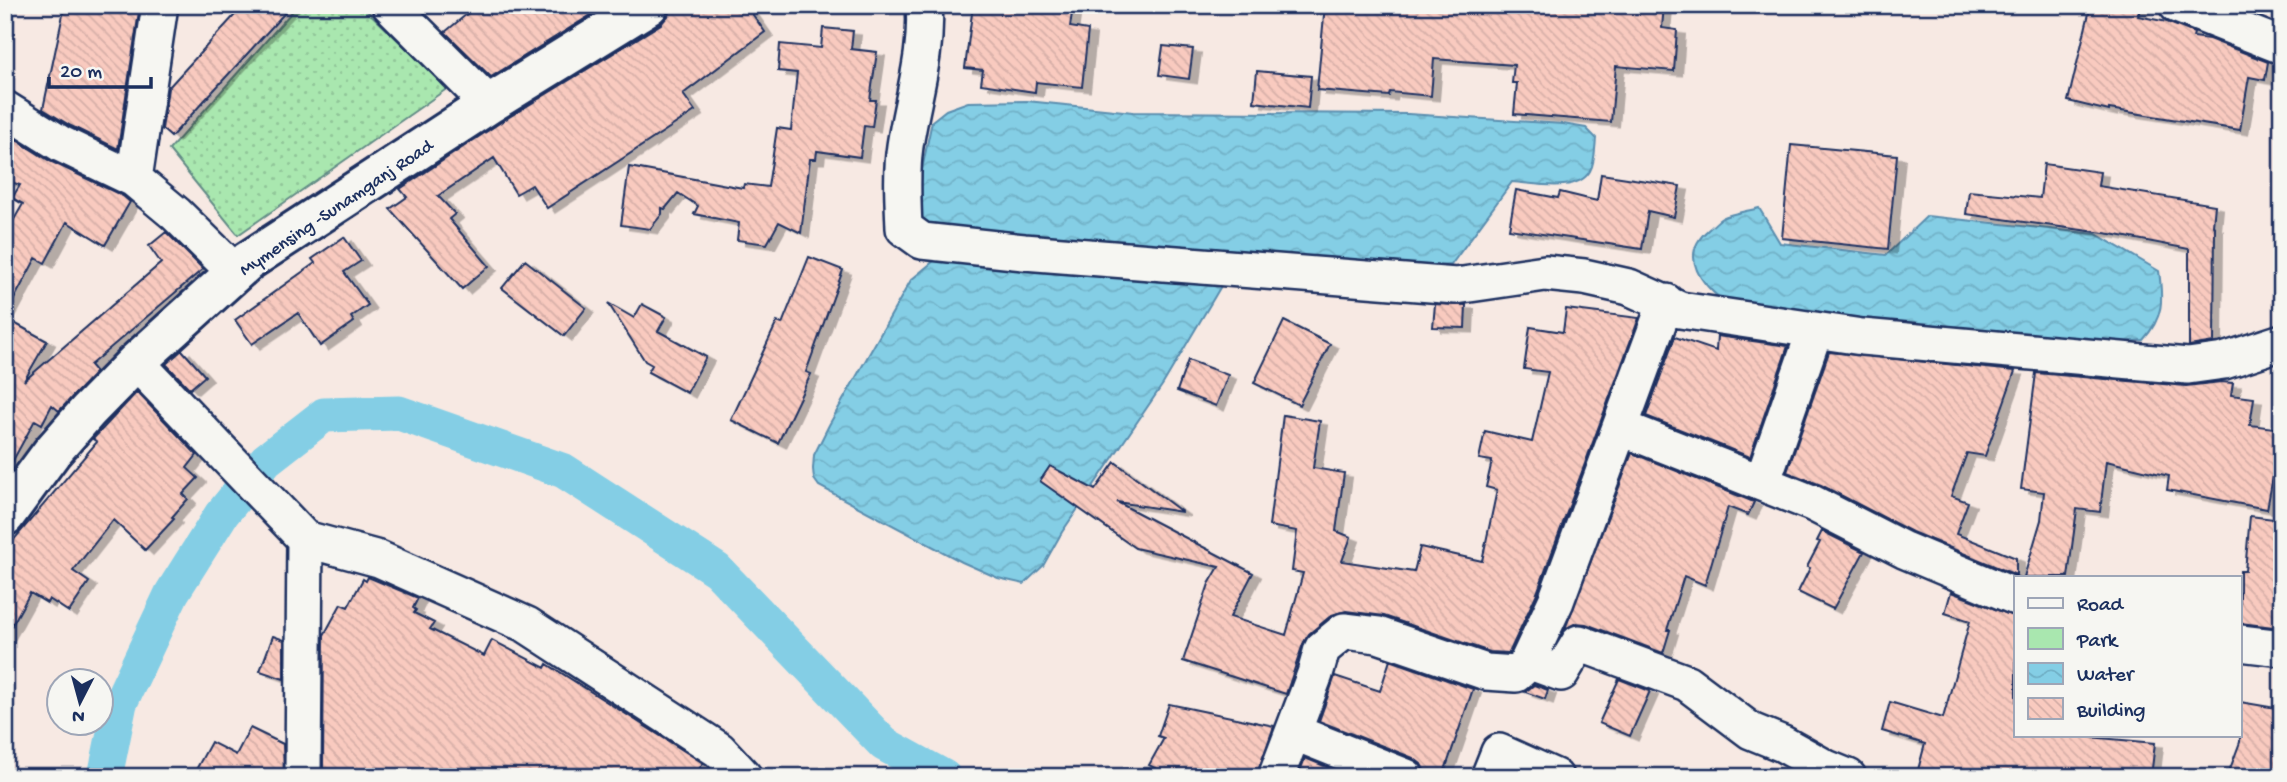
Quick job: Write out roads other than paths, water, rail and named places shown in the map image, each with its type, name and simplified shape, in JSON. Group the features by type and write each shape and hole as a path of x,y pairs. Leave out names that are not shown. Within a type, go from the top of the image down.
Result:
{"main road":[{"name":"Mymensing -Sunamganj Road","path":"5,516 52,452 88,411 136,362 235,272 259,253 489,104 649,5"}],"street":[{"path":"134,179 160,5"},
{"path":"390,5 489,104"},
{"path":"924,5 925,33 905,146 903,179 904,228 922,241 1024,252 1456,286 1545,273 1629,287 1680,310 1862,337 2188,366 2224,361 2282,342"},
{"path":"2177,5 2282,46"},
{"path":"5,109 61,144 134,179 177,214 235,272"},
{"path":"1276,777 1322,649 1344,631 1378,635 1486,672 1516,674 1526,665 1556,601 1666,303"},
{"path":"1762,483 1815,330"},
{"path":"136,362 304,539 379,559 527,625 719,750 744,777"},
{"path":"1622,428 1812,503 1904,550 2014,596"},
{"path":"304,539 303,773 306,777"},
{"path":"1528,661 1561,673 1579,643 1591,647 1687,683 1751,731 1848,777"},
{"path":"2242,643 2282,648"},
{"path":"1293,732 1406,777"},
{"path":"1489,777 1499,752 1555,777"}],"water":[{"path":"1027,101 1133,112 1408,114 1563,124 1586,128 1596,138 1592,168 1584,178 1575,183 1554,186 1512,182 1451,265 1398,269 928,226 914,208 932,121 946,110 968,102"},
{"path":"1759,208 1780,243 1886,255 1927,216 2096,234 2159,271 2161,300 2158,316 2143,340 2111,343 1998,335 1729,305 1702,280 1694,260 1695,250 1700,239 1722,218"},
{"path":"941,255 1221,286 1163,384 1062,532 1043,566 1024,584 998,578 962,562 819,486 814,479 814,455 911,280"}],"waterway":[{"path":"105,777 120,703 172,593 221,515 266,460 324,415 399,413 564,471 717,570 884,744 944,777"}]}
